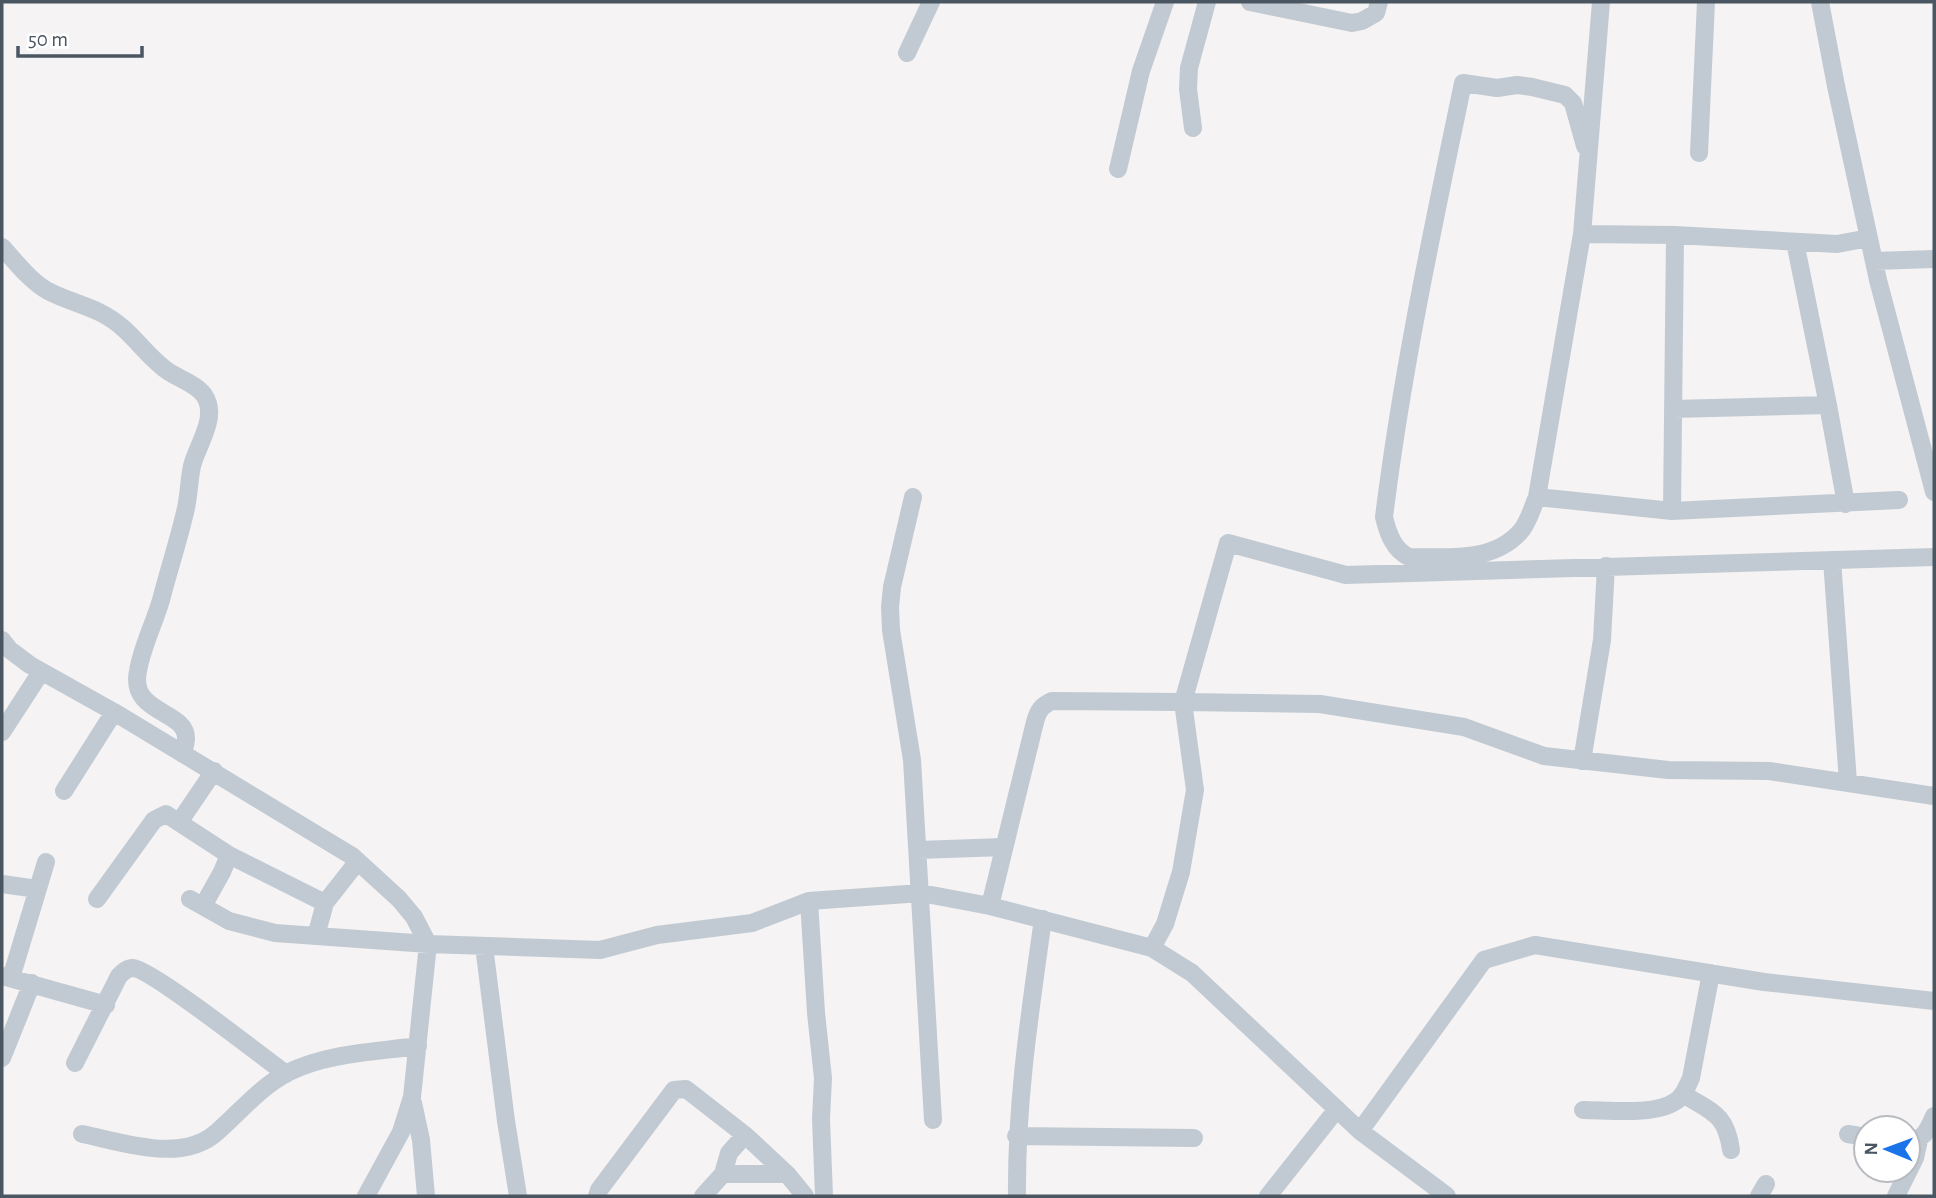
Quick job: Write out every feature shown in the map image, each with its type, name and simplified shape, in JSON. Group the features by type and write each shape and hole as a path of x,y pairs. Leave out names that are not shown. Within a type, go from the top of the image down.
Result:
{"street":[{"path":"907,53 931,2"},
{"path":"1118,169 1141,71 1165,2"},
{"path":"1193,128 1188,89 1189,68 1207,2"},
{"path":"1250,2 1352,23 1368,19 1376,13 1379,2"},
{"path":"1589,161 1573,103 1565,95 1517,85 1497,88 1463,83 1394,435 1384,517 1387,530 1399,553 1409,558 1483,555 1506,545 1522,531 1537,497 1582,234 1589,161 1601,2"},
{"path":"1699,153 1706,2"},
{"path":"1820,2 1874,261 1934,492"},
{"path":"1582,234 1675,235 1837,244 1869,238"},
{"path":"1672,511 1675,235"},
{"path":"1794,242 1846,504"},
{"path":"2,247 47,290 87,305 125,329 142,350 167,371 198,389 208,403 204,438 191,469 187,505 137,681 142,696 151,706 178,723 185,731 187,739 183,754"},
{"path":"1874,261 1934,259"},
{"path":"1673,409 1828,405"},
{"path":"913,497 892,587 890,607 891,630 912,760 933,1120"},
{"path":"1537,497 1672,511 1899,500"},
{"path":"1152,948 1166,924 1181,872 1195,790 1183,702 1228,543 1346,575 1934,557"},
{"path":"1832,560 1848,782"},
{"path":"1582,761 1602,640 1606,566"},
{"path":"4,651 214,771 359,861 414,917 428,944 412,1097 401,1132 366,1196"},
{"path":"2,732 41,672"},
{"path":"990,906 1038,711 1052,701 1320,704 1464,727 1544,757 1668,770 1769,771 1934,796"},
{"path":"64,791 114,712"},
{"path":"180,821 214,771"},
{"path":"97,899 154,820 166,814 229,855 325,903"},
{"path":"918,850 1004,847"},
{"path":"229,855 222,872 196,903 229,921 275,933 428,944 600,950 657,935 752,923 809,901 921,893 990,906 1152,948 1192,973 1360,1130 1447,1196"},
{"path":"316,936 325,903 359,861"},
{"path":"46,862 6,977 106,1005"},
{"path":"2,884 37,889"},
{"path":"809,901 823,1078 821,1119 824,1196"},
{"path":"1017,1196 1017,1136 1026,1043 1043,919"},
{"path":"1360,1130 1484,960 1535,945 1764,982 1934,1001"},
{"path":"484,946 518,1196"},
{"path":"75,1063 119,976 125,970 133,968 143,971 286,1074"},
{"path":"1583,1110 1640,1110 1661,1107 1676,1101 1683,1094 1690,1078 1712,974"},
{"path":"2,1058 32,983"},
{"path":"82,1134 151,1147 189,1147 215,1135 256,1094 286,1074 319,1060 418,1046"},
{"path":"597,1196 674,1090 686,1089 745,1135 787,1174 805,1196"},
{"path":"1683,1094 1722,1120 1728,1131 1731,1150"},
{"path":"412,1097 421,1140 426,1196"},
{"path":"1268,1196 1337,1109"},
{"path":"1922,1136 1934,1116"},
{"path":"703,1196 723,1174 730,1153 745,1135"},
{"path":"1017,1136 1194,1138"},
{"path":"723,1174 787,1174"}]}
